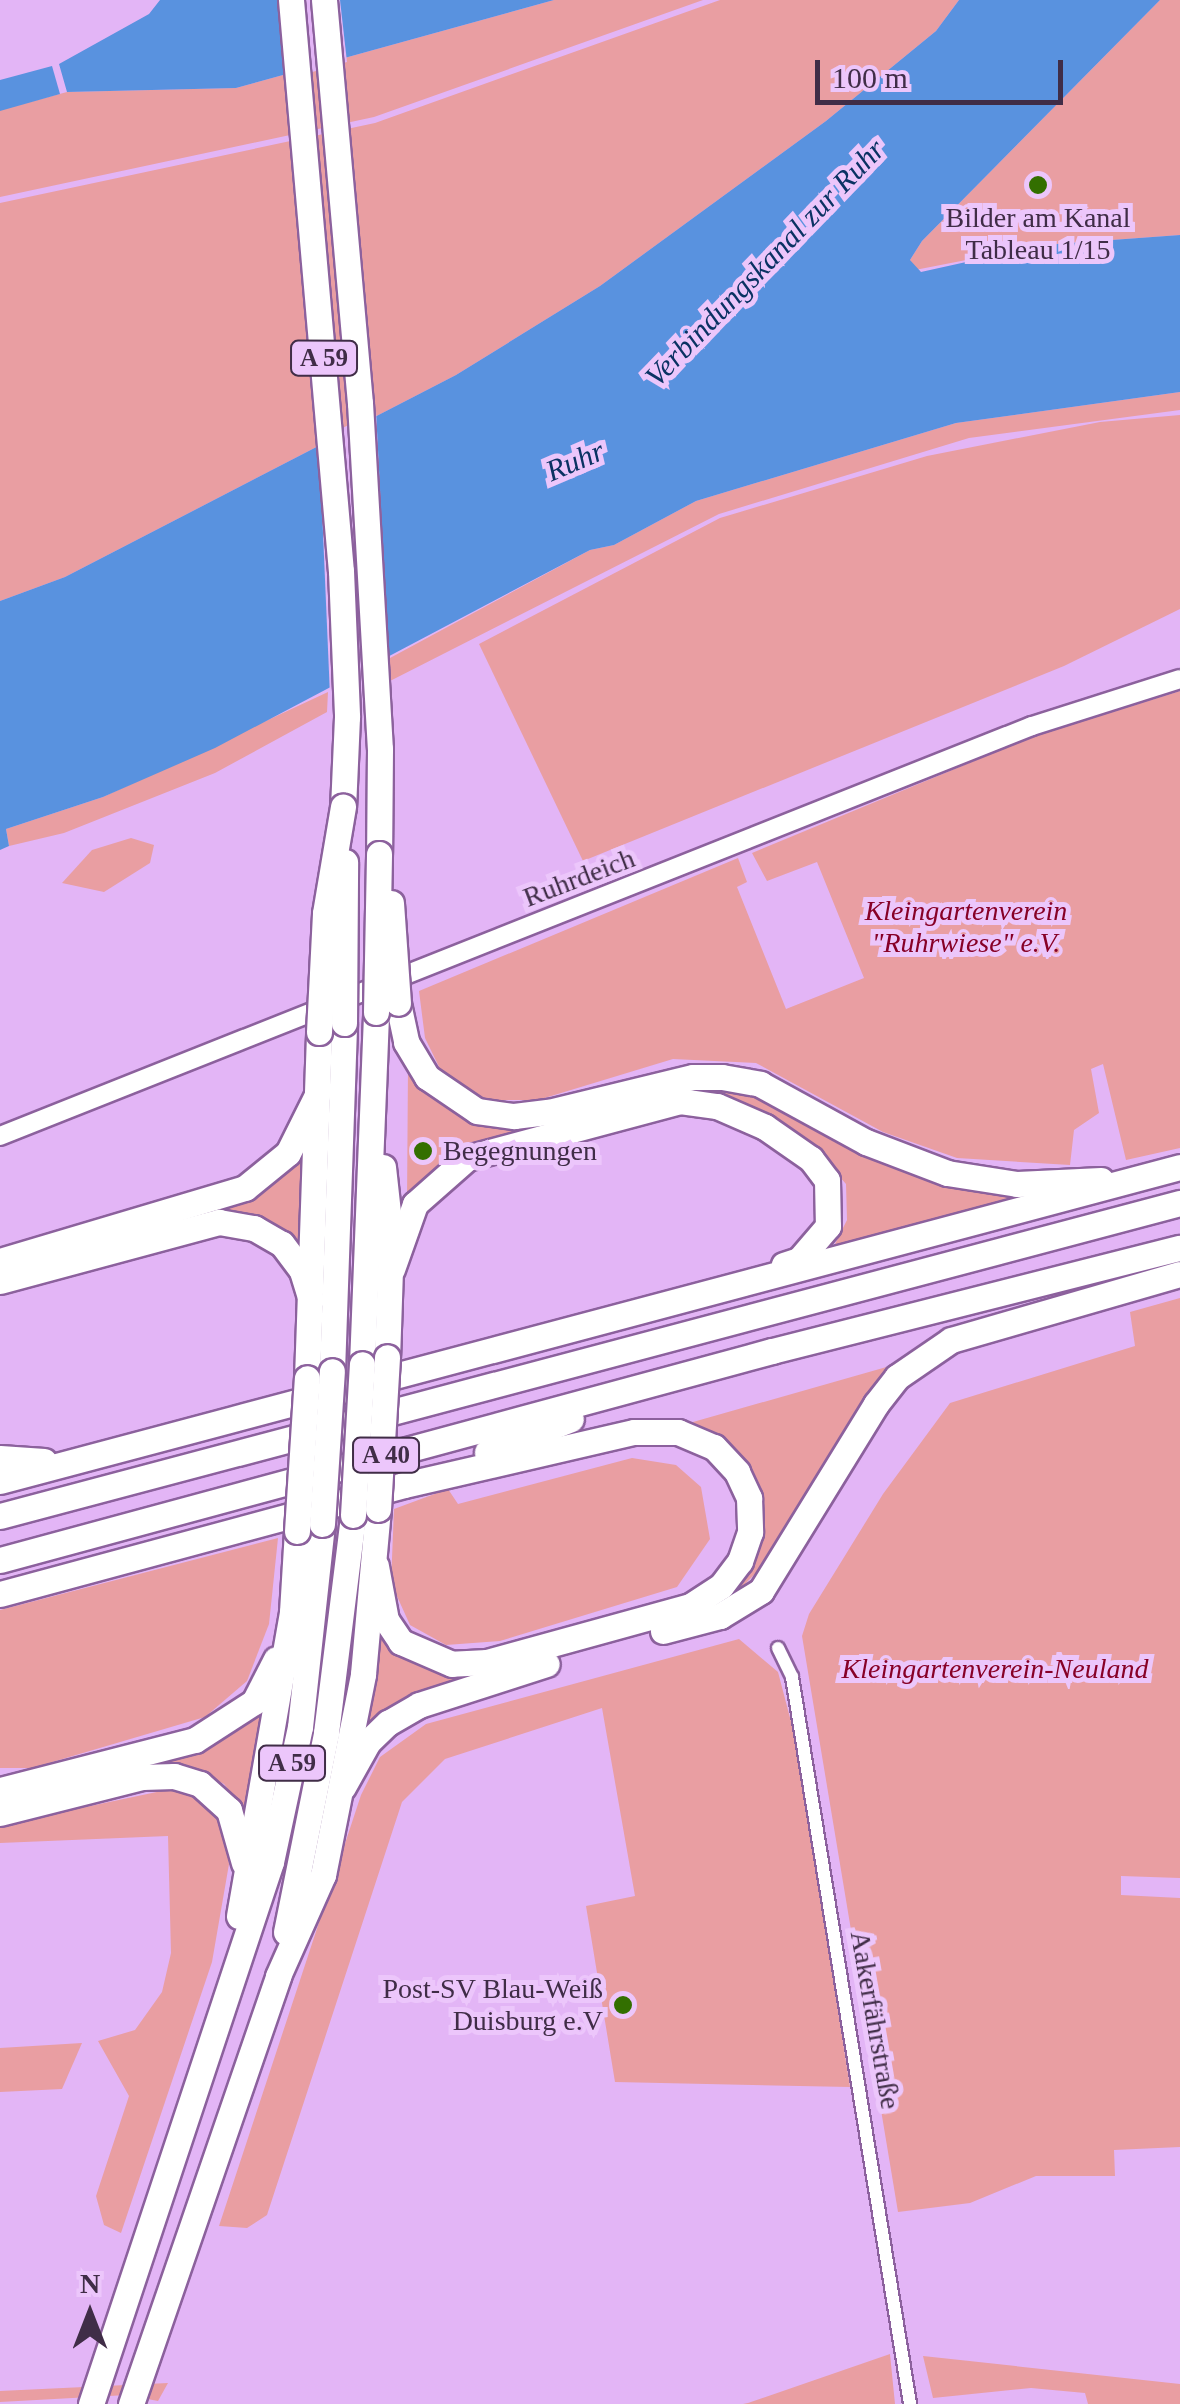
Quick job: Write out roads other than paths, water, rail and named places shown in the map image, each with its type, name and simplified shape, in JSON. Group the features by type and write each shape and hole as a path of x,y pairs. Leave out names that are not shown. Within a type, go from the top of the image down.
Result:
{"highway":[{"name":"A 59","path":"91,2404 270,1862 300,1727 320,1375 332,1028 325,912 342,807 341,572 292,0"},
{"name":"A 59","path":"131,2404 278,1976 365,1512 362,1364 374,1092 387,1007 379,854 380,748 360,403 324,0"},
{"path":"387,1007 427,1078 476,1111 532,1114 676,1080 722,1077 760,1084 866,1142 947,1173 1031,1184 1150,1174"},
{"path":"320,1375 311,1300 317,1095 332,1028"},
{"path":"0,1594 404,1485 620,1435 678,1432 714,1447 737,1472 749,1498 750,1532 740,1561 721,1586 690,1606 486,1662 452,1664 401,1642 386,1620 365,1512 387,1357 392,1269 374,1092"},
{"path":"0,1261 245,1188 288,1153 317,1095"},
{"path":"392,1269 415,1204 467,1158 680,1102 737,1112 785,1140 827,1180 832,1206 828,1226 798,1260 692,1296"},
{"path":"0,1481 1180,1167"},
{"name":"A 40","path":"0,1516 1180,1203"},
{"path":"0,1282 219,1222 254,1228 282,1244 302,1271 311,1300"},
{"name":"A 40","path":"0,1560 772,1350 1180,1248"},
{"path":"343,1788 368,1742 419,1705 720,1616 760,1590 876,1404 897,1377 950,1340 1180,1274"},
{"path":"404,1485 607,1405 772,1350"},
{"path":"0,1458 74,1461"},
{"path":"226,1995 309,1527"},
{"path":"278,1976 322,1874 343,1788 376,1566"},
{"path":"0,1790 195,1740 230,1722 254,1702 272,1671 292,1612"},
{"path":"0,1813 142,1777 174,1776 200,1784 229,1810 243,1850 245,1882"}],"main road":[{"name":"Ruhrdeich","path":"0,1136 1032,726 1180,680"}],"street":[{"name":"Aakerfährstraße","path":"778,1648 792,1677 910,2404"}],"water":[{"path":"160,0 554,0 236,88 67,92 59,64 149,14"},
{"path":"959,0 1160,0 922,241 910,260 921,272 1043,245 1180,235 1180,392 956,423 696,501 614,545 590,550 215,748 103,797 6,829 9,846 0,850 0,601 65,577 456,375 600,286 826,121 936,31"},
{"path":"52,66 60,94 0,111 0,80"}],"place":[{"name":"Bilder am Kanal Tableau 1/15","path":"1038,185"},
{"name":"Begegnungen","path":"423,1151"},
{"name":"Post-SV Blau-Weiß Duisburg e.V","path":"623,2005"}],"water label":[{"name":"Verbindungskanal zur Ruhr","path":"765,263"},
{"name":"Ruhr","path":"575,461"}],"park label":[{"name":"Kleingartenverein \"Ruhrwiese\" e.V.","path":"966,927"},
{"name":"Kleingartenverein-Neuland","path":"995,1669"}]}
